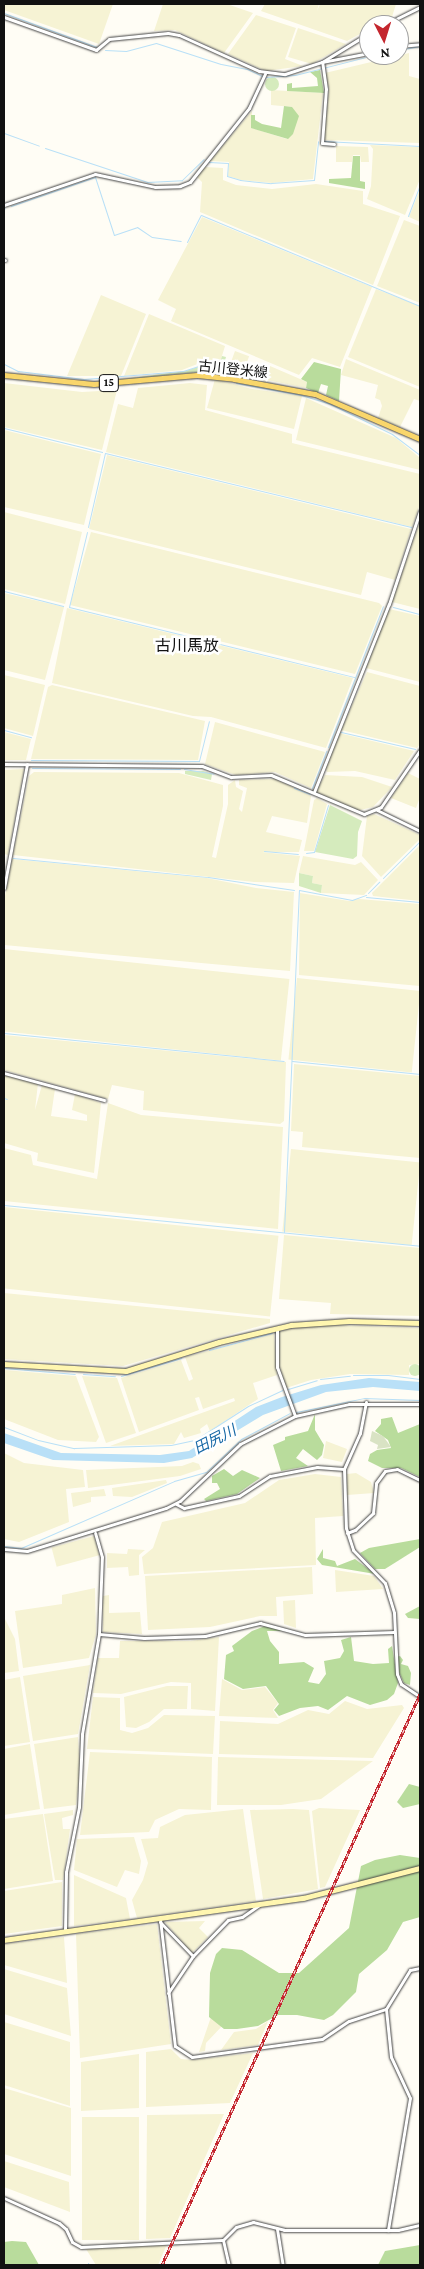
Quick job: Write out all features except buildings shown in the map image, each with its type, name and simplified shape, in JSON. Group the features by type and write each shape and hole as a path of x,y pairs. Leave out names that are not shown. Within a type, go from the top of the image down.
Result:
{"main road":[{"name":"古川登米線","path":"4,375 94,384 198,375 234,379 315,394 420,438"}],"street":[{"path":"404,15 420,7"},
{"path":"4,17 96,50 109,40 168,33 179,35 265,73 298,72 359,56"},
{"path":"321,66 359,41"},
{"path":"321,66 326,89 322,143 334,144"},
{"path":"4,205 95,174 155,187 180,186 190,182 249,108 265,73"},
{"path":"314,792 392,596 420,511"},
{"path":"377,810 420,750"},
{"path":"4,764 202,766 231,777 280,777 357,813 377,810 420,831"},
{"path":"4,888 27,764"},
{"path":"4,1073 104,1100"},
{"path":"4,1364 126,1371 276,1328 350,1321 420,1322"},
{"path":"276,1328 277,1367 295,1416"},
{"path":"366,1402 360,1433 344,1469 347,1533 358,1557 385,1583 392,1603 396,1674 401,1684 420,1697"},
{"path":"4,1549 27,1551 94,1533 176,1504 240,1444 295,1416 322,1408 366,1402 420,1404"},
{"path":"176,1504 184,1508 239,1496 270,1476 317,1467 344,1469"},
{"path":"347,1533 355,1530 373,1513 376,1483 385,1471 396,1469 420,1480"},
{"path":"65,1932 66,1872 80,1807 82,1734 98,1634 102,1557 94,1533"},
{"path":"98,1634 144,1638 205,1636 260,1624 305,1635 394,1632"},
{"path":"4,1940 160,1921 333,1892 420,1868"},
{"path":"168,1994 193,1956 228,1920 242,1917 259,1904"},
{"path":"160,1921 193,1956"},
{"path":"160,1921 175,2046 192,2057 312,2041 329,2035 349,2021 386,2009"},
{"path":"388,2230 410,2098 391,2057 386,2009 410,1970 420,1968"},
{"path":"4,2198 59,2223 77,2246 223,2240 244,2223 260,2223 277,2229 388,2230 420,2225"},
{"path":"277,2229 283,2265"},
{"path":"223,2240 229,2265"}],"shaded area":[{"path":"4,4 113,4 99,44 4,10"},
{"path":"163,4 227,4 253,13 224,53 175,30 154,31"},
{"path":"265,4 319,4 317,11 320,4 396,4 393,15 359,15 359,34 347,41 261,11"},
{"path":"256,15 296,28 285,59 303,66 266,71 228,54"},
{"path":"298,28 346,44 312,64 288,57"},
{"path":"359,65 409,65 409,76 420,79 420,143 324,140 329,89 325,73"},
{"path":"271,90 323,93 313,179 272,183 241,180 228,176 229,162 210,161 252,111 252,128 287,139 292,107 271,105"},
{"path":"370,145 420,147 420,179 405,215 367,199 371,186 373,149"},
{"path":"336,146 368,147 369,162 361,162 360,155 353,155 352,162 336,162"},
{"path":"205,167 223,168 223,180 236,185 272,189 316,184 363,191 363,204 400,216 373,285 200,212 202,182 197,177"},
{"path":"420,189 420,222 409,217"},
{"path":"202,217 372,287 340,367 312,358 299,375 171,321 176,309 158,300"},
{"path":"404,220 420,226 420,303 377,286"},
{"path":"376,289 420,306 420,387 348,357"},
{"path":"101,295 146,314 121,376 67,376"},
{"path":"149,314 225,346 218,369 205,361 182,370 124,376"},
{"path":"235,351 249,356 241,380 226,374"},
{"path":"346,359 420,390 420,401 414,399 400,427 378,418 382,406 380,400 375,398 378,385 341,375"},
{"path":"270,366 307,382 306,388 267,380"},
{"path":"215,379 252,389 302,396 294,429 207,408"},
{"path":"4,383 82,392 117,390 102,450 4,427"},
{"path":"190,383 207,385 205,410 292,434 292,443 420,474 420,504 412,527 106,452 118,404 133,408 138,388"},
{"path":"306,398 396,438 420,458 420,470 296,440"},
{"path":"4,430 101,454 84,525 4,507"},
{"path":"107,455 411,529 395,580 367,572 361,595 89,529"},
{"path":"4,512 82,532 65,604 4,589"},
{"path":"420,521 420,609 392,602"},
{"path":"91,532 379,603 382,606 355,674 70,605"},
{"path":"4,593 64,607 45,680 4,670"},
{"path":"67,608 353,678 326,748 211,717 193,716 52,683"},
{"path":"389,609 420,616 420,682 366,668"},
{"path":"367,672 420,686 420,744 417,748 341,730"},
{"path":"4,675 45,685 33,736 4,728"},
{"path":"52,685 205,721 198,760 31,759 48,687"},
{"path":"215,722 325,752 311,788 275,772 236,775 205,764"},
{"path":"4,732 31,739 26,760 4,760"},
{"path":"339,733 414,751 395,780 355,771 327,772 325,768"},
{"path":"24,769 8,855 4,854 4,770"},
{"path":"34,772 179,773 223,785 223,806 212,857 216,858 228,804 228,785 235,780 236,787 243,791 239,809 242,812 247,788 239,785 239,780 276,779 311,796 307,823 272,816 266,832 302,840 299,852 262,852 300,856 294,883 254,882 13,855 29,776"},
{"path":"408,773 420,779 420,797 416,808 391,798"},
{"path":"325,775 362,777 392,787 373,807 356,811 316,792"},
{"path":"317,798 327,804 314,851 304,851 314,800"},
{"path":"374,814 420,835 420,839 381,877 362,856 367,816"},
{"path":"420,845 420,901 373,896 372,893"},
{"path":"303,856 355,865 361,862 378,880 364,895 321,893 322,885 312,883 313,876 299,873"},
{"path":"12,859 207,878 256,888 294,892 290,971 4,945 4,901"},
{"path":"300,893 349,901 359,899 420,904 420,986 299,975"},
{"path":"4,949 289,979 281,1061 4,1031"},
{"path":"297,978 420,991 412,1073 288,1060"},
{"path":"4,1035 286,1062 284,1121 280,1124 143,1110 144,1091 112,1085 108,1099 4,1070"},
{"path":"294,1064 420,1076 420,1158 302,1147 303,1132 291,1131"},
{"path":"4,1075 38,1083 35,1110 42,1085 55,1089 51,1116 87,1121 87,1115 72,1110 75,1094 101,1103 94,1173 37,1161 38,1153 4,1143 4,1099 9,1100 4,1098"},
{"path":"108,1103 141,1115 283,1127 278,1229 4,1201 4,1148 31,1155 33,1165 97,1179"},
{"path":"291,1149 420,1163 412,1245 282,1232"},
{"path":"4,1207 278,1236 270,1316 4,1288"},
{"path":"284,1235 420,1248 420,1316 330,1314 331,1303 279,1299"},
{"path":"4,1293 270,1319 270,1323 123,1366 4,1359"},
{"path":"336,1325 420,1328 420,1364 409,1365 409,1375 350,1374 311,1380 286,1388 279,1365 279,1332 293,1327"},
{"path":"274,1334 277,1375 253,1383 258,1399 210,1431 207,1424 200,1429 201,1433 184,1438 181,1432 174,1444 110,1446 235,1401 234,1398 203,1409 199,1397 195,1398 199,1410 139,1432 121,1378 181,1360 189,1381 193,1379 185,1357"},
{"path":"4,1370 76,1376 99,1437 96,1442 58,1440 4,1419"},
{"path":"82,1376 117,1378 136,1433 106,1443"},
{"path":"326,1441 347,1449 342,1462 323,1458"},
{"path":"4,1453 24,1463 83,1470 85,1487 66,1489 69,1522 19,1542 4,1539"},
{"path":"193,1462 199,1464 201,1469 180,1476 88,1488 86,1470 182,1466"},
{"path":"356,1473 371,1482 374,1493 347,1495 347,1474"},
{"path":"315,1474 341,1477 343,1516 315,1518 316,1565 144,1574 142,1557 153,1548 162,1522 245,1503 279,1480"},
{"path":"166,1480 167,1483 132,1497 113,1496 112,1488"},
{"path":"104,1489 106,1496 91,1497 91,1502 73,1507 71,1493"},
{"path":"94,1536 99,1555 57,1567 51,1547"},
{"path":"128,1549 145,1550 139,1555 139,1575 129,1576 128,1567 107,1568 107,1553 127,1554"},
{"path":"312,1567 313,1594 276,1597 277,1616 260,1616 210,1627 148,1630 145,1576"},
{"path":"335,1570 374,1576 383,1589 336,1592"},
{"path":"95,1588 96,1634 89,1658 23,1668 15,1611 62,1604 62,1595"},
{"path":"109,1595 109,1613 140,1612 142,1634 103,1632 103,1596"},
{"path":"295,1600 296,1628 284,1624 283,1601"},
{"path":"4,1617 15,1639 19,1671 4,1673"},
{"path":"219,1637 215,1711 191,1709 191,1683 171,1682 121,1694 93,1693 98,1658 119,1658 120,1641 190,1641"},
{"path":"90,1665 78,1734 33,1741 23,1676"},
{"path":"20,1677 30,1742 4,1746 4,1680"},
{"path":"222,1679 242,1690 265,1687 278,1703 273,1710 278,1718 219,1716"},
{"path":"167,1686 188,1686 187,1709 164,1709 149,1722 136,1728 126,1727 124,1697"},
{"path":"93,1697 120,1698 120,1730 132,1733 148,1728 164,1715 215,1716 213,1754 87,1749"},
{"path":"345,1701 367,1709 402,1705 404,1708 373,1758 219,1754 220,1721 278,1724 308,1710 329,1714"},
{"path":"78,1737 80,1769 76,1805 44,1809 34,1744"},
{"path":"30,1744 40,1809 4,1815 4,1749"},
{"path":"90,1752 212,1757 211,1810 179,1809 155,1820 149,1832 80,1835"},
{"path":"218,1757 373,1761 321,1799 281,1805 217,1805"},
{"path":"319,1808 360,1810 325,1887 320,1888 312,1811"},
{"path":"243,1809 256,1901 137,1918 132,1900 143,1880 148,1863 141,1839 158,1838 160,1827 185,1815"},
{"path":"73,1810 73,1815 62,1818 63,1829 70,1829 63,1880 55,1880 44,1814"},
{"path":"250,1810 309,1810 318,1889 263,1899"},
{"path":"43,1814 53,1881 4,1889 4,1819"},
{"path":"134,1837 141,1861 139,1874 125,1870 117,1887 74,1870 77,1839"},
{"path":"74,1875 126,1898 130,1919 74,1926"},
{"path":"62,1882 62,1926 4,1934 4,1891"},
{"path":"205,1921 199,1928 208,1937 192,1953 165,1922"},
{"path":"157,1924 171,2044 80,2058 76,1934"},
{"path":"64,1937 67,1983 4,1965 4,1944"},
{"path":"4,1969 67,1988 71,2036 4,2014"},
{"path":"211,2017 224,2024 206,2043 205,2051 199,2052"},
{"path":"268,2021 258,2045 221,2050 234,2032 256,2029"},
{"path":"4,2022 70,2042 70,2106 4,2085"},
{"path":"171,2049 181,2059 192,2060 253,2053 230,2103 146,2107 146,2052"},
{"path":"139,2054 139,2108 81,2111 81,2062"},
{"path":"4,2088 71,2108 71,2176 4,2154"},
{"path":"224,2114 170,2238 146,2239 147,2115"},
{"path":"82,2117 139,2117 139,2240 82,2240"},
{"path":"4,2161 69,2182 70,2212 4,2187"},
{"path":"167,2244 158,2265 96,2265 86,2249"}],"green space":[{"path":"320,70 324,93 287,91 287,84 292,83 292,88 318,86 317,78 310,72"},
{"path":"269,77 275,77 279,84 275,91 269,91 265,87 265,81"},
{"path":"284,106 292,107 299,116 293,134 288,139 251,128 251,115 255,115 255,120 262,124 281,128"},
{"path":"353,156 360,156 360,181 365,182 365,189 329,183 329,179 351,178"},
{"path":"222,356 226,357 224,364 231,367 229,375 218,369"},
{"path":"314,362 341,369 339,401 326,395 328,386 321,384 318,393 306,388 307,382 301,379"},
{"path":"203,365 221,374 198,372 123,379 186,371"},
{"path":"185,771 203,771 212,774 211,780 185,774"},
{"path":"330,805 362,821 358,832 357,856 353,859 315,852"},
{"path":"299,873 313,876 312,883 322,885 321,893 299,886"},
{"path":"413,1364 417,1364 421,1370 417,1376 413,1376 409,1372 409,1368"},
{"path":"315,1414 315,1430 324,1445 322,1455 317,1460 303,1449 296,1458 308,1466 281,1471 273,1445 285,1440 285,1437 308,1431"},
{"path":"392,1417 398,1433 420,1424 420,1477 401,1468 382,1468 368,1461 370,1454 377,1450 391,1448 388,1440 375,1431 381,1424 381,1419"},
{"path":"372,1431 383,1436 391,1447 377,1449 378,1445 370,1441"},
{"path":"224,1469 233,1476 242,1470 260,1478 237,1494 206,1501 204,1499 220,1489 217,1483 212,1483 212,1476"},
{"path":"420,1539 420,1547 385,1569 375,1569 360,1553 369,1548"},
{"path":"323,1549 323,1558 335,1561 337,1566 355,1559 375,1574 322,1565 317,1559"},
{"path":"420,1606 420,1619 408,1618 405,1614"},
{"path":"265,1626 287,1631 267,1631 270,1641 279,1652 279,1664 304,1662 314,1668 308,1682 319,1684 326,1674 324,1661 340,1658 344,1651 341,1640 351,1637 354,1661 373,1664 389,1663 388,1649 392,1646 398,1683 394,1694 387,1700 370,1705 347,1696 328,1710 318,1706 300,1708 279,1716 274,1710 279,1704 266,1686 243,1689 224,1679 226,1655 234,1651 232,1646 252,1631"},
{"path":"400,1656 403,1660 401,1664 408,1666 411,1673 410,1685 404,1683 399,1672 397,1657"},
{"path":"409,1784 420,1787 420,1804 403,1808 397,1802"},
{"path":"400,1855 420,1858 420,1917 403,1922 387,1950 359,1974 356,1992 333,2015 324,2020 297,2015 278,2015 258,2026 237,2029 224,2029 209,2017 210,1973 216,1954 222,1948 242,1950 279,1973 299,1973 349,1928 361,1866 375,1860"},
{"path":"4,2242 26,2242 39,2265 4,2265"},
{"path":"420,2245 420,2265 378,2265 385,2251"}],"water":[{"name":"田尻川","path":"369,1378 420,1382 420,1391 373,1387 326,1392 263,1415 192,1458 164,1463 53,1460 4,1443 4,1433 61,1453 160,1455 189,1451 256,1407 321,1385"}],"waterway":[{"path":"4,13 97,47"},
{"path":"105,50 126,51 156,43 221,64 247,69 262,76"},
{"path":"409,48 420,46"},
{"path":"266,77 295,75 359,59"},
{"path":"4,133 39,146"},
{"path":"209,162 228,163 227,176 240,180 271,183 314,180 318,141"},
{"path":"324,141 420,146"},
{"path":"45,148 147,182 182,180 204,159"},
{"path":"11,206 95,177 114,235 137,227 152,237 181,241"},
{"path":"408,216 420,185"},
{"path":"187,242 201,215 420,306"},
{"path":"4,364 18,371 84,379 183,371 204,364 216,370"},
{"path":"236,383 301,395 330,404 392,434 420,455"},
{"path":"4,428 102,452"},
{"path":"88,527 105,453 411,527"},
{"path":"87,532 69,607 355,677"},
{"path":"4,591 63,606"},
{"path":"328,747 383,606"},
{"path":"393,607 420,614"},
{"path":"31,760 199,761 209,721"},
{"path":"4,730 31,737"},
{"path":"341,732 415,749"},
{"path":"312,788 326,751"},
{"path":"32,768 180,769"},
{"path":"184,769 214,774"},
{"path":"294,788 310,794"},
{"path":"306,853 314,852 328,805"},
{"path":"383,878 420,841"},
{"path":"264,851 298,854"},
{"path":"13,858 208,877 294,890"},
{"path":"368,893 379,882"},
{"path":"284,1232 299,890 352,900 366,895"},
{"path":"366,897 420,902"},
{"path":"4,1033 284,1061"},
{"path":"292,1061 420,1074"},
{"path":"4,1205 420,1246"},
{"path":"209,1350 272,1333"},
{"path":"121,1376 181,1358"},
{"path":"4,1368 75,1374"},
{"path":"83,1374 115,1376"},
{"path":"353,1375 388,1375 420,1379"},
{"path":"320,1379 350,1376"},
{"path":"288,1389 317,1380"},
{"name":"田尻川","path":"4,1427 38,1440 74,1448 171,1445 195,1440 248,1406 282,1390"},
{"path":"296,1412 364,1398 420,1400"},
{"name":"田尻川","path":"4,1546 21,1548 174,1481 206,1472 241,1439 290,1413"}],"railway":[{"path":"162,2265 420,1694"}],"district":[{"name":"古川馬放","path":"187,646"}]}
